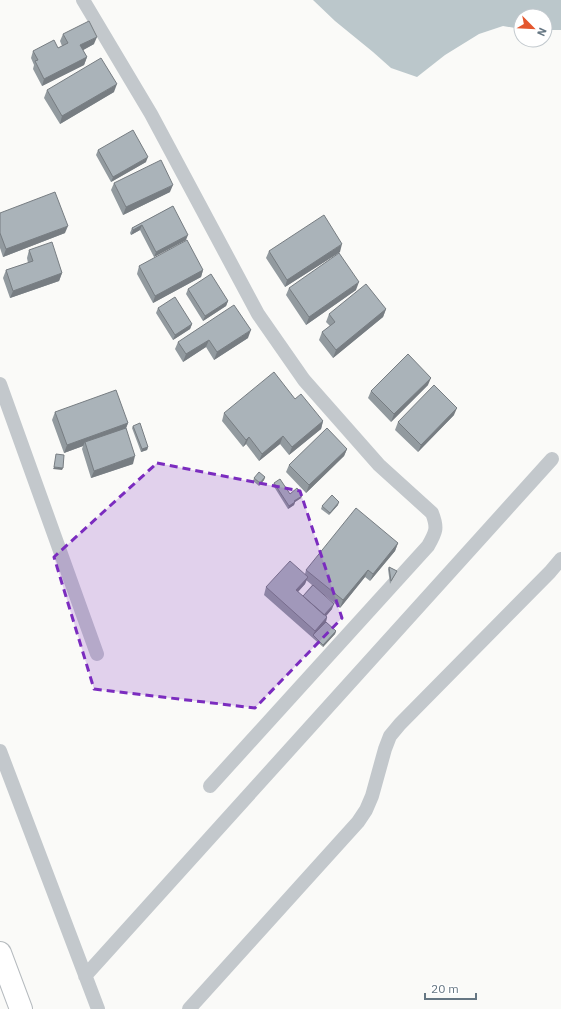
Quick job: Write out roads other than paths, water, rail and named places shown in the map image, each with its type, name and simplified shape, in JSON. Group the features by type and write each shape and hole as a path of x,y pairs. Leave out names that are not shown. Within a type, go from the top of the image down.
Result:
{"main road":[{"path":"0,953 21,1009"}],"street":[{"path":"83,0 150,114 258,314 304,380 379,465 432,513 436,523 434,535 428,546 210,786"},
{"path":"0,384 97,654"},
{"path":"85,976 552,459"},
{"path":"189,1009 358,822 366,810 372,796 390,736 561,559"},
{"path":"0,751 98,1009"}]}
